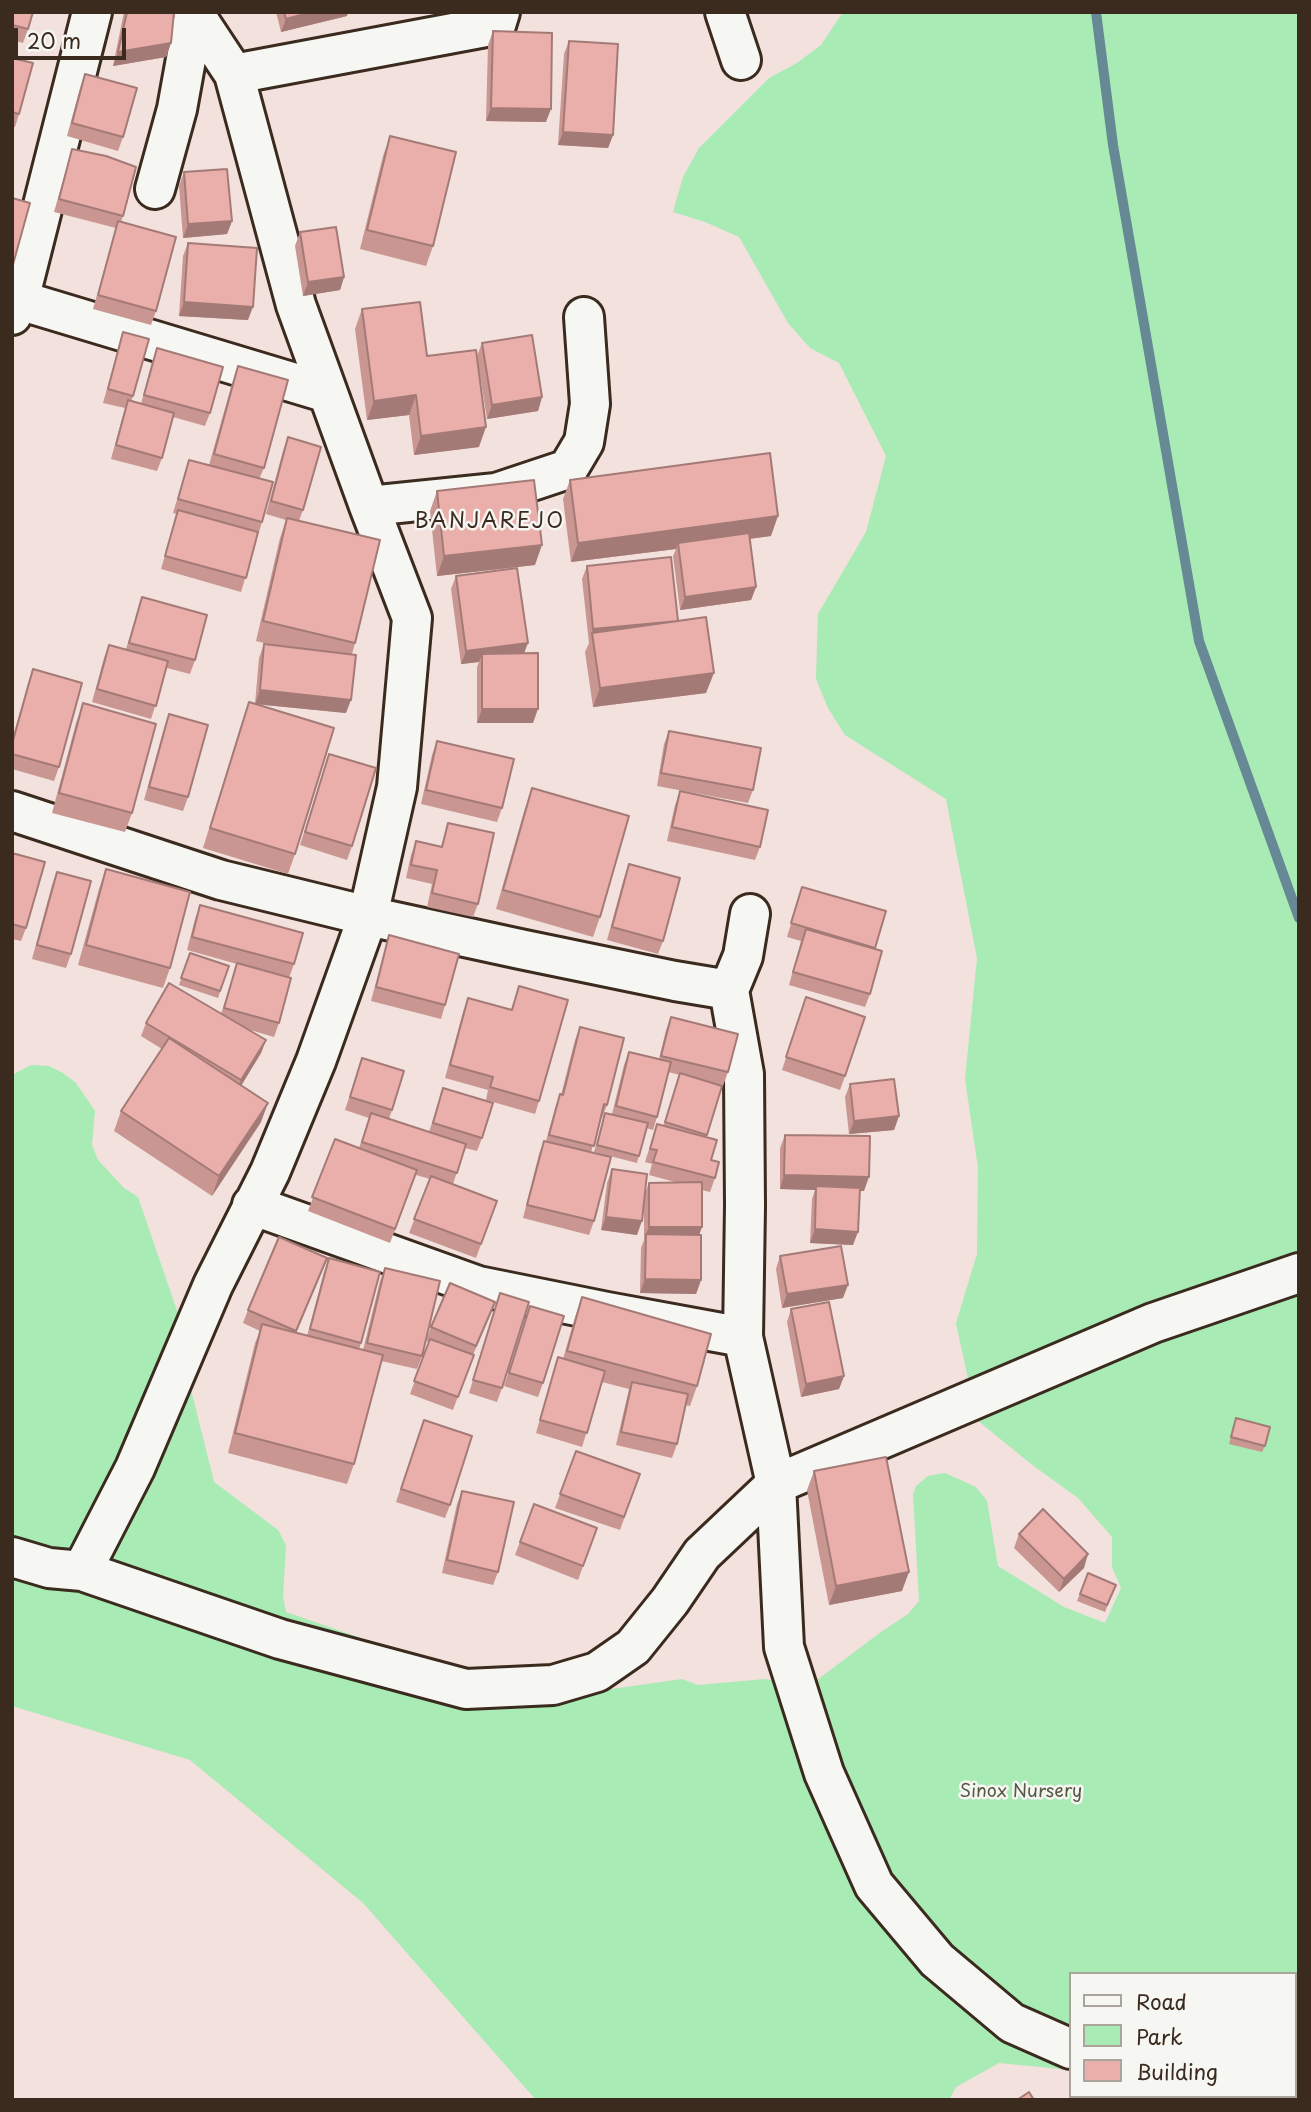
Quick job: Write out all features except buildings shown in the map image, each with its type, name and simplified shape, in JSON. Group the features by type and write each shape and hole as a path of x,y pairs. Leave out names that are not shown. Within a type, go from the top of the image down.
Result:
{"street":[{"path":"92,12 16,308 270,374 328,394"},
{"path":"234,74 496,25 500,12"},
{"path":"725,12 741,60"},
{"path":"82,1571 135,1468 213,1285 270,1172 316,1061 368,916 397,788 412,618 296,305 234,74 194,14"},
{"path":"155,189 177,109 194,14"},
{"path":"369,506 496,493 568,469 584,442 590,404 584,317"},
{"path":"12,811 221,880 368,916 675,981 729,989"},
{"path":"750,914 743,956 729,989 744,1074 743,1337 776,1484 784,1647 824,1773 874,1885 937,1960 1012,2023 1070,2049"},
{"path":"252,1205 478,1286 743,1337"},
{"path":"12,1557 49,1567 82,1571 281,1639 466,1689 553,1685 597,1672 633,1647 670,1601 702,1554 776,1484 1153,1323 1299,1273"}],"green space":[{"name":"Sinox Nursery","path":"843,12 1299,12 1299,2030 1297,1972 1070,1972 1070,2070 999,2063 956,2087 949,2100 536,2100 363,1903 190,1760 12,1706 12,1075 31,1065 49,1066 76,1083 95,1111 92,1145 98,1160 124,1188 138,1197 185,1334 181,1350 214,1482 278,1530 286,1545 283,1597 286,1612 419,1658 591,1692 682,1679 698,1685 765,1679 809,1686 908,1614 919,1601 913,1494 916,1486 928,1476 945,1473 976,1487 987,1501 998,1566 1064,1607 1105,1623 1121,1588 1112,1567 1112,1537 1078,1498 977,1420 956,1323 977,1254 978,1168 965,1079 977,958 946,799 845,735 828,708 816,679 818,614 866,532 886,456 839,363 810,348 788,323 739,237 673,212 683,177 699,148 769,78 797,63 821,45"}],"waterway":[{"path":"1096,12 1113,145 1199,641 1299,918"}],"district":[{"name":"BANJAREJO","path":"490,522"}]}
